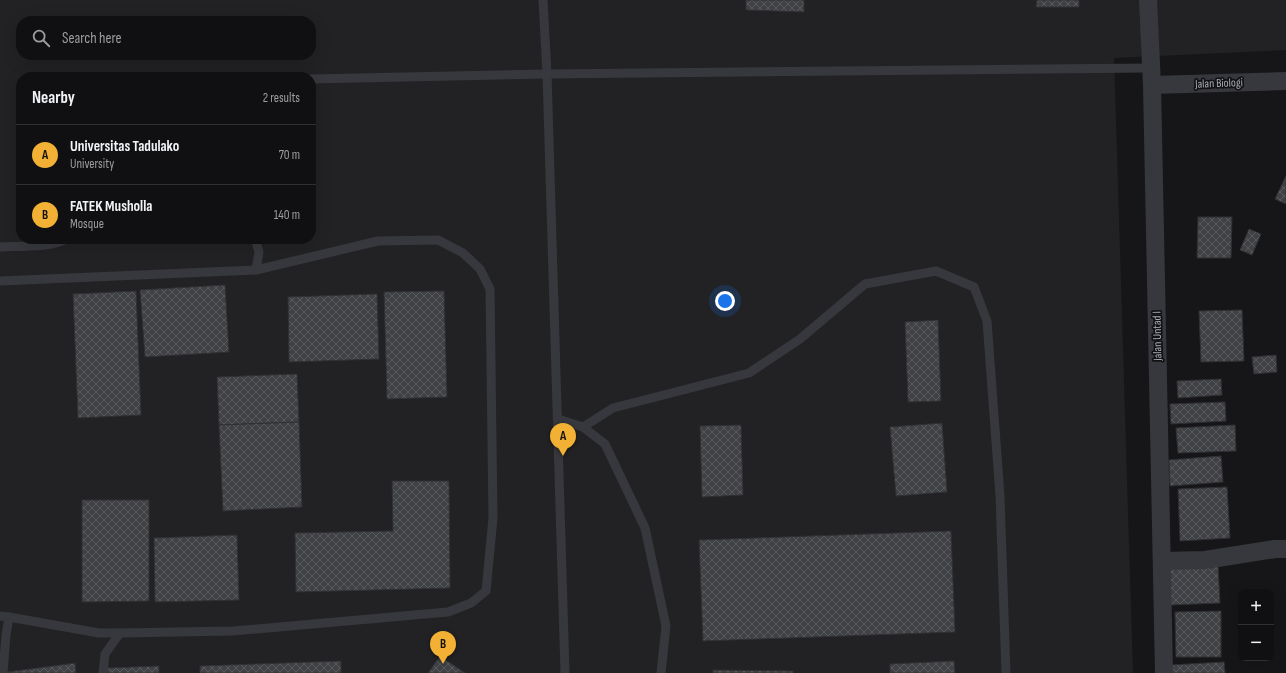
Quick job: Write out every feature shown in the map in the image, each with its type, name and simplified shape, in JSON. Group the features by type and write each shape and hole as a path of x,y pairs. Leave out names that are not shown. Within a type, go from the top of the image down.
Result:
{"street":[{"name":"Jalan Untad I","path":"1148,0 1164,673"},
{"name":"Jalan Biologi","path":"1151,77 1286,80"},
{"path":"1162,561 1205,560 1275,549 1286,549"}],"lane":[{"path":"543,0 547,74 565,673"},
{"path":"316,79 547,74 1151,77"},
{"path":"0,281 256,270 378,241 438,240 463,253 480,269 490,289 494,518 486,591 471,603 448,612 233,631 120,633 98,633 5,616 6,635 3,673"},
{"path":"0,247 38,246 50,244"},
{"path":"256,270 259,252 257,244"},
{"path":"583,427 613,408 749,373 800,339 865,284 936,270 974,287 987,321 1000,496 1006,673"},
{"path":"558,419 583,427 605,444 645,528 666,626 661,673"},
{"path":"103,673 105,654 120,633"}],"shaded area":[{"path":"0,0 1286,0 1286,50 1114,58 1133,673 0,673"}],"building":[{"path":"746,0 804,0 804,12 746,10"},
{"path":"1037,0 1079,0 1079,7 1036,7"},
{"path":"1286,176 1286,204 1275,199"},
{"path":"1198,217 1232,217 1231,258 1197,258"},
{"path":"1249,229 1261,234 1252,255 1240,250"},
{"path":"225,285 229,352 145,357 140,290"},
{"path":"136,291 141,415 78,418 73,294"},
{"path":"444,291 447,397 387,399 384,292"},
{"path":"377,294 379,359 289,362 288,297"},
{"path":"1242,310 1244,361 1201,362 1199,311"},
{"path":"938,320 941,401 908,402 905,322"},
{"path":"1276,355 1277,372 1254,374 1252,357"},
{"path":"297,374 299,422 219,425 217,377"},
{"path":"1221,379 1222,395 1178,398 1177,381"},
{"path":"1225,402 1226,421 1171,424 1170,404"},
{"path":"299,422 302,507 223,511 219,425"},
{"path":"942,423 947,492 896,496 890,427"},
{"path":"741,425 743,495 702,497 700,426"},
{"path":"1235,425 1236,451 1178,453 1176,428"},
{"path":"1221,456 1223,482 1170,486 1169,460"},
{"path":"392,481 449,481 450,588 296,592 295,533 393,531"},
{"path":"1227,487 1230,538 1180,541 1178,489"},
{"path":"82,500 149,500 149,601 82,602"},
{"path":"951,531 955,632 703,641 699,540"},
{"path":"237,535 239,600 155,602 154,538"},
{"path":"1218,565 1220,603 1170,605 1168,567"},
{"path":"1221,611 1221,657 1176,657 1175,612"},
{"path":"440,656 465,673 428,673"},
{"path":"341,661 341,673 200,673 200,666"},
{"path":"954,661 955,673 890,673 890,664"},
{"path":"1224,662 1225,673 1172,673 1171,665"},
{"path":"75,663 76,673 8,673 8,672"},
{"path":"159,666 159,673 108,673 107,668"},
{"path":"713,670 793,671 793,673 713,673"}],"place":[{"name":"Universitas Tadulako","path":"563,456"},
{"name":"FATEK Musholla","path":"443,664"}]}
